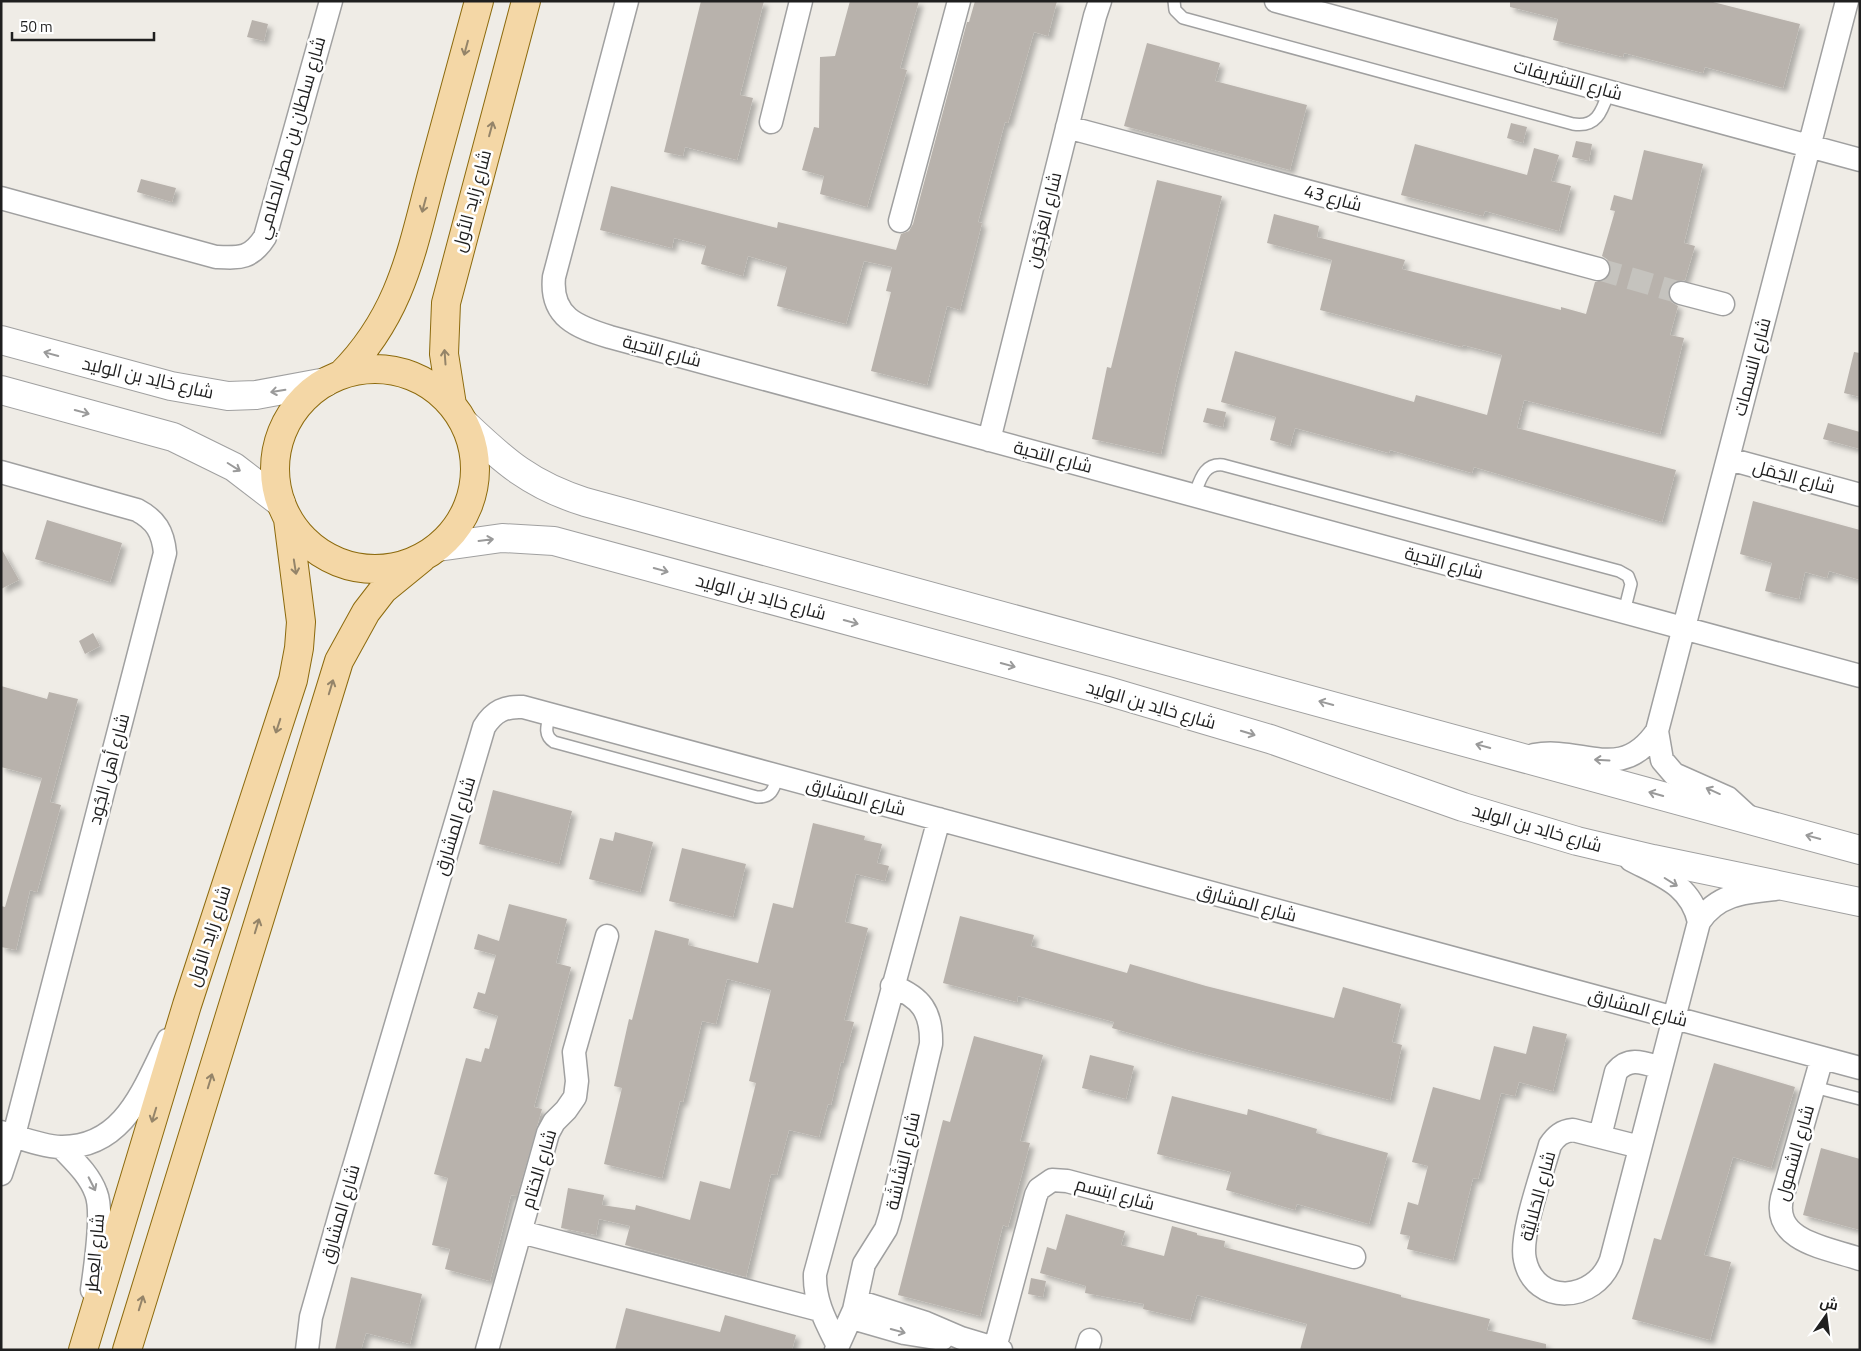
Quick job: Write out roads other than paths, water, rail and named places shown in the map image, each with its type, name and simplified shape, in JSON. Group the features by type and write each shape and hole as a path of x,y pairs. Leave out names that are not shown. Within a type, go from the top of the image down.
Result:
{"main road":[{"path":"333,379 356,360 378,331 392,306 402,280 479,1"},
{"name":"شارع زايد الأول","path":"429,553 454,531 466,512 474,490 476,468 473,445 458,414 444,354 446,303 526,1"},
{"path":"333,379 373,370 389,370 413,376 434,388 458,414"},
{"name":"شارع زايد الأول","path":"84,1345 187,1005 292,680 299,648 301,622 284,511 276,481 275,457 281,434 292,414 307,396 333,379"},
{"path":"284,511 304,539 317,550 346,565 372,569 397,567 429,553"},
{"path":"127,1350 339,661 351,636 378,597 429,553"}],"street":[{"name":"شارع سلطان بن مطر الحلامي","path":"1,198 216,257 242,258 258,248 265,237 331,1"},
{"name":"شارع التحية","path":"627,1 554,277 554,298 559,309 581,326 610,337 1860,676"},
{"path":"771,122 801,1"},
{"path":"900,221 959,1"},
{"name":"شارع العَرْجُون","path":"989,440 1100,1"},
{"name":"شارع التشريفات","path":"1276,1 1860,160"},
{"name":"شارع النسمات","path":"1752,820 1728,798 1674,774 1662,760 1657,731 1729,459 1846,1"},
{"name":"شارع 43","path":"1067,126 1598,269"},
{"path":"1682,293 1723,304"},
{"name":"شارع خالِد بن الوليد","path":"1,340 171,386 228,396 256,395 333,379"},
{"path":"1,390 173,437 234,467 284,511"},
{"path":"458,414 518,471 539,484 569,497 1860,850"},
{"name":"شارع الجَمَل","path":"1729,459 1860,495"},
{"name":"شارع أهل الجُود","path":"1,472 138,510 150,517 159,527 164,539 166,553 8,1133 1,1174"},
{"name":"شارع خالِد بن الوليد","path":"429,553 502,538 554,541 1112,692 1278,742 1504,820 1613,850 1860,902"},
{"name":"شارع المشارق","path":"307,1350 311,1317 343,1204 484,727 490,718 499,711 510,707 523,707 550,714 1860,1068"},
{"name":"شارع النسمات","path":"1523,757 1557,754 1589,759 1620,759 1641,750 1657,731"},
{"name":"شارع البَشَاشَة","path":"837,1348 820,1310 816,1296 815,1274 939,819"},
{"path":"1613,850 1674,882 1684,890 1691,899 1699,922"},
{"name":"شارع الحَلالِيَّة","path":"1640,1147 1580,1130 1566,1131 1554,1139 1550,1145 1524,1250 1525,1260 1535,1279 1553,1291 1563,1294 1584,1291 1594,1286 1608,1270 1699,922 1712,906 1728,897 1791,887"},
{"name":"شارع الختام","path":"488,1350 550,1127 571,1104 577,1089 574,1052 607,936"},
{"name":"شارع البَشَاشَة","path":"837,1348 854,1310 864,1264 886,1229 931,1044 930,1025 924,1009 907,992 892,986"},
{"path":"8,1133 61,1147 96,1141 124,1121 187,1005"},
{"name":"شارع الشمول","path":"1822,1058 1782,1198 1780,1208 1781,1219 1794,1236 1860,1259"},
{"path":"1600,1136 1616,1072 1620,1067 1637,1061 1661,1068"},
{"name":"شارع العِطر","path":"61,1147 88,1178 96,1194 99,1208 95,1265 84,1345"},
{"name":"شارع ابتسم","path":"998,1349 1036,1196 1039,1188 1052,1180 1067,1181 1354,1257"},
{"path":"520,1232 820,1310"},
{"path":"854,1310 926,1322 961,1338 998,1349"}],"lane":[{"path":"1174,1 1175,10 1183,18 1573,124 1587,125 1598,118 1609,91"},
{"path":"1194,496 1204,471 1213,466 1223,465 1618,571 1628,576 1630,584 1624,612"},
{"path":"1814,1087 1860,1100"}],"tunnel":[{"path":"1598,269 1681,293"}]}
